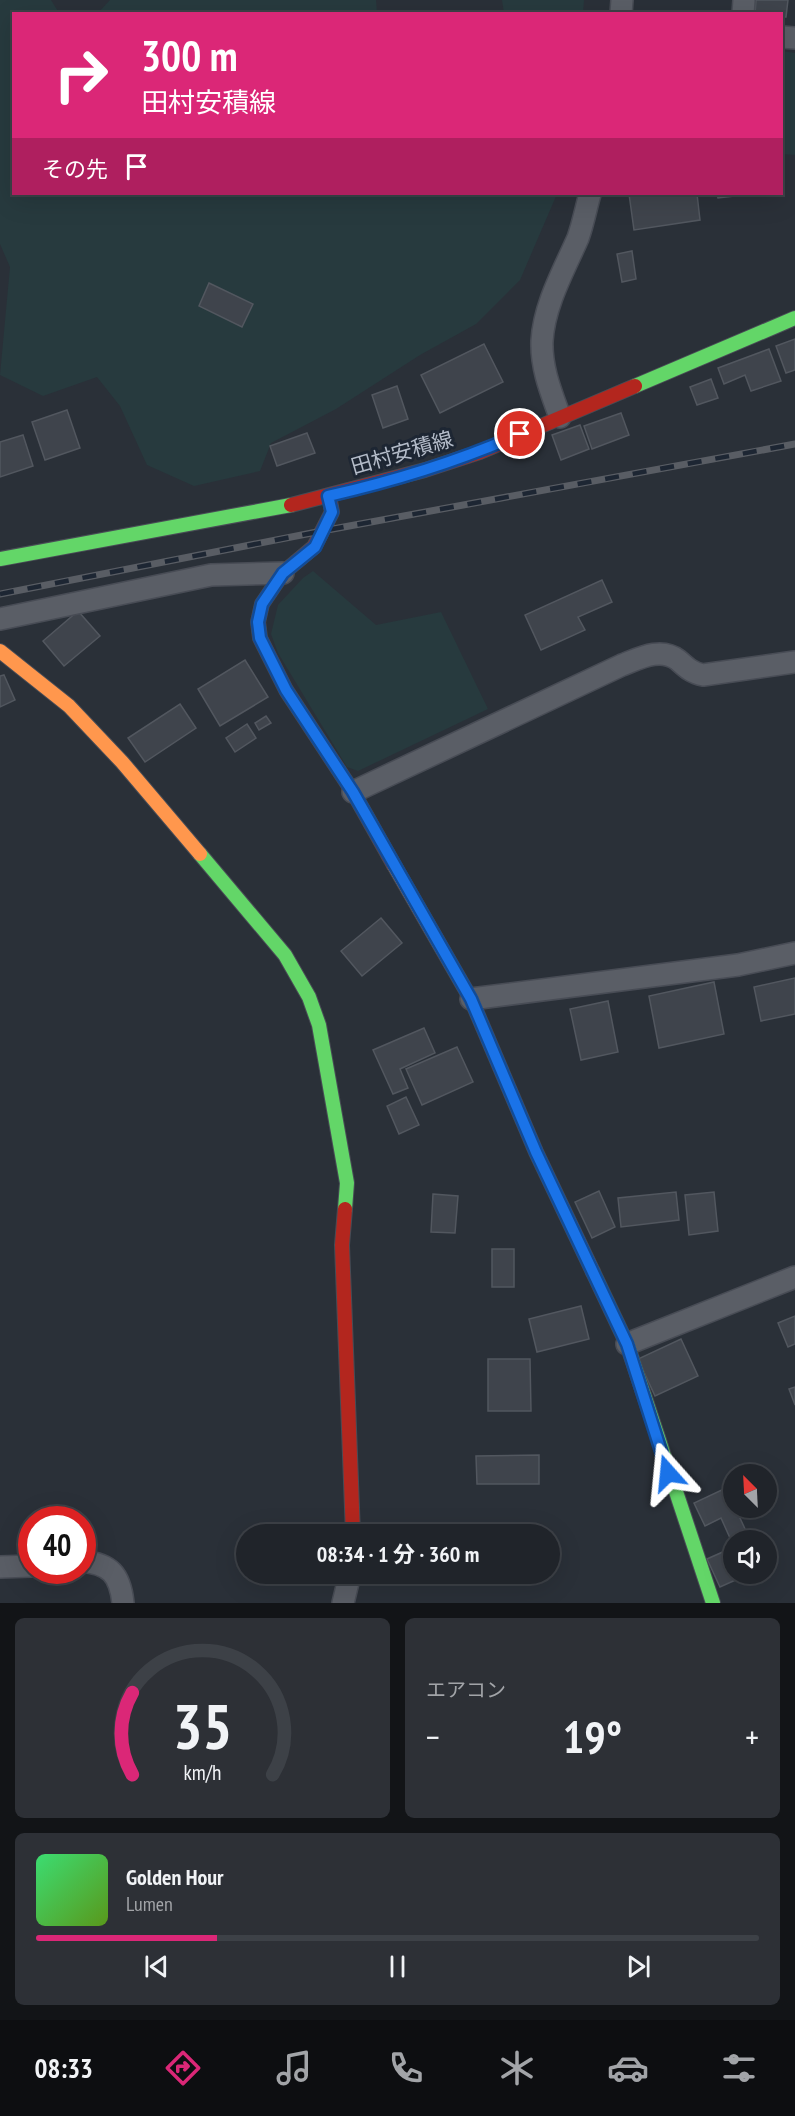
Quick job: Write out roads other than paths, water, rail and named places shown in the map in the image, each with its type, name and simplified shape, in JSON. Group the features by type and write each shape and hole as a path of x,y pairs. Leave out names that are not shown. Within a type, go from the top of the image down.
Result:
{"street":[{"path":"560,417 546,379 542,342 549,308 579,234 590,195"},
{"name":"田村安積線","path":"0,559 264,511 425,470 480,452 795,318"},
{"path":"328,496 332,512 315,547 283,573 262,604 258,622 260,638 286,690 353,792 471,999 536,1152 627,1344 713,1603"},
{"path":"0,619 211,574 283,573"},
{"path":"0,651 69,705 122,762 285,955 303,980 319,1025 346,1183 342,1245 353,1524"},
{"path":"353,792 622,665 646,656 664,653 675,658 693,673 703,675 795,662"},
{"path":"471,999 738,965 795,953"},
{"path":"627,1344 795,1277"},
{"path":"96,1563 109,1567 115,1577 123,1603"},
{"path":"0,1568 18,1567"},
{"path":"343,1603 348,1584"}],"railway":[{"path":"0,594 322,531 795,444"}]}
